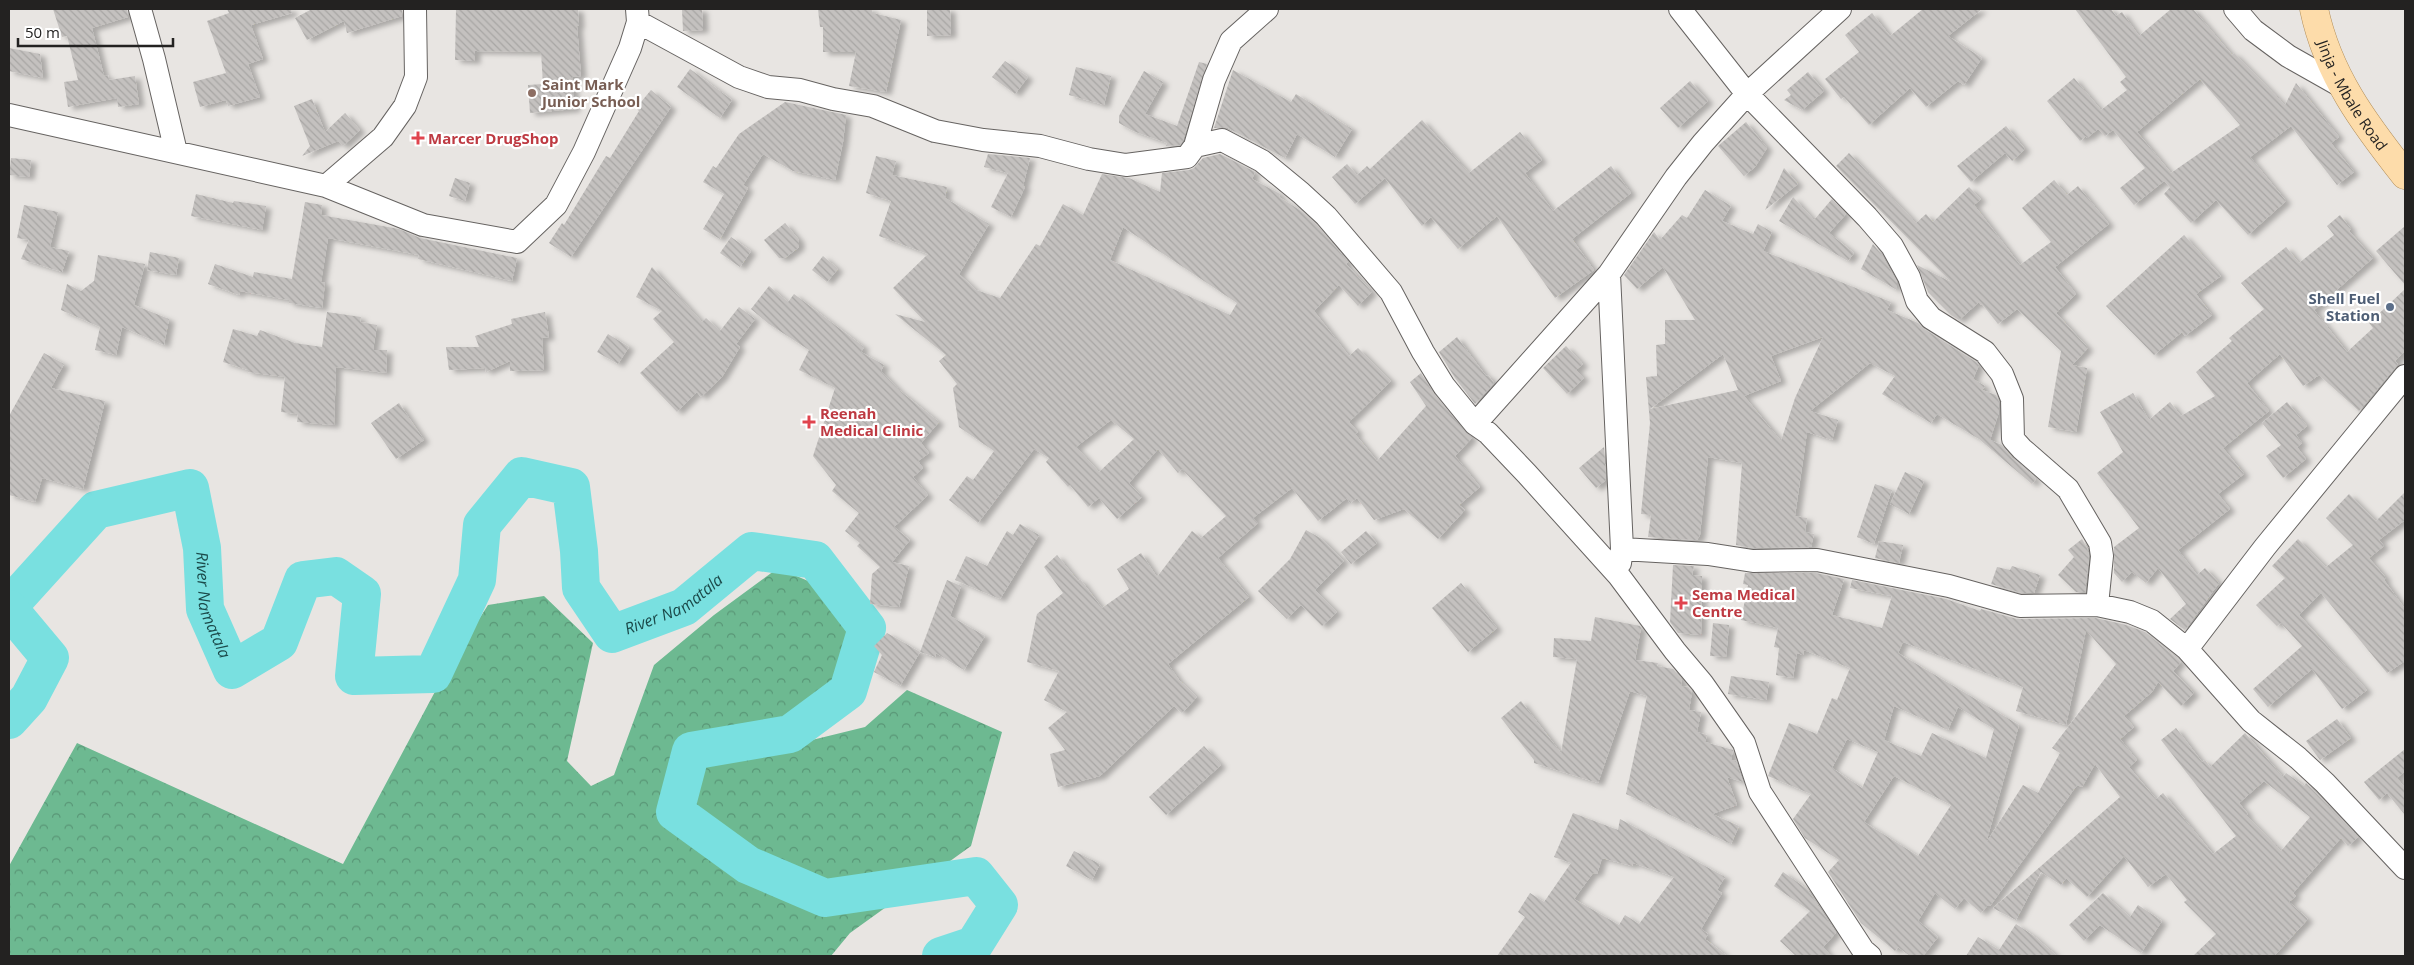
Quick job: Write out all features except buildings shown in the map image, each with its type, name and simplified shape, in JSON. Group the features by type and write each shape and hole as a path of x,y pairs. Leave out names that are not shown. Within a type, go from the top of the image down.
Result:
{"main road":[{"name":"Jinja - Mbale Road","path":"2314,9 2341,86 2370,130 2405,175"}],"street":[{"path":"140,9 176,152"},
{"path":"326,186 383,137 405,106 416,77 415,9"},
{"path":"9,115 326,186 423,224 517,242 556,205 584,152 630,48 638,16 739,77 768,87 800,90 833,99 873,106 935,131 982,140 1040,146 1126,165 1187,157 1195,146 1214,80 1231,42 1267,9"},
{"path":"1680,9 1747,94 1867,217 1892,246 1909,277 1917,301 1931,318 1985,352 2002,374 2012,399 2013,439 2068,489 2100,543 2102,556 2097,605"},
{"path":"1475,424 1609,274 1676,177 1747,94 1840,9"},
{"path":"2235,9 2253,30 2288,56 2341,86"},
{"path":"1195,146 1222,140 1262,161 1302,193 1326,216 1390,292 1444,386 1475,424 1488,433 1527,474 1619,576 1675,651 1702,683 1744,744 1760,792 1863,950 1870,956"},
{"path":"1609,274 1622,550 1619,576"},
{"path":"2187,649 2265,547 2405,376"},
{"path":"1622,550 1708,554 1753,561 1817,560 1949,586 2020,606 2097,605 2120,609 2152,621 2187,649 2251,721 2298,758 2325,783 2405,868"}],"green space":[{"path":"778,568 822,587 847,623 848,651 824,694 793,723 711,738 722,762 865,727 907,690 1002,732 971,846 850,933 831,956 9,956 9,866 77,743 343,864 446,671 488,605 544,596 593,643 567,761 591,786 614,775 654,665 714,615"}],"waterway":[{"name":"River Namatala","path":"9,606 96,510 190,488 202,548 205,609 232,670 279,642 303,580 336,576 362,594 354,676 433,674 477,580 482,525 522,476 571,487 579,551 581,588 612,634 684,607 752,551 815,560 867,628 848,691 790,734 691,751 675,812 748,865 825,898 976,876 999,905 974,945 941,956"},
{"name":"River Namatala","path":"9,609 50,658 29,698 9,720"}],"place":[{"name":"Saint Mark Junior School","path":"532,93"},
{"name":"Marcer DrugShop","path":"418,138"},
{"name":"Shell Fuel Station","path":"2390,307"},
{"name":"Reenah Medical Clinic","path":"809,422"},
{"name":"Sema Medical Centre","path":"1681,603"}]}
